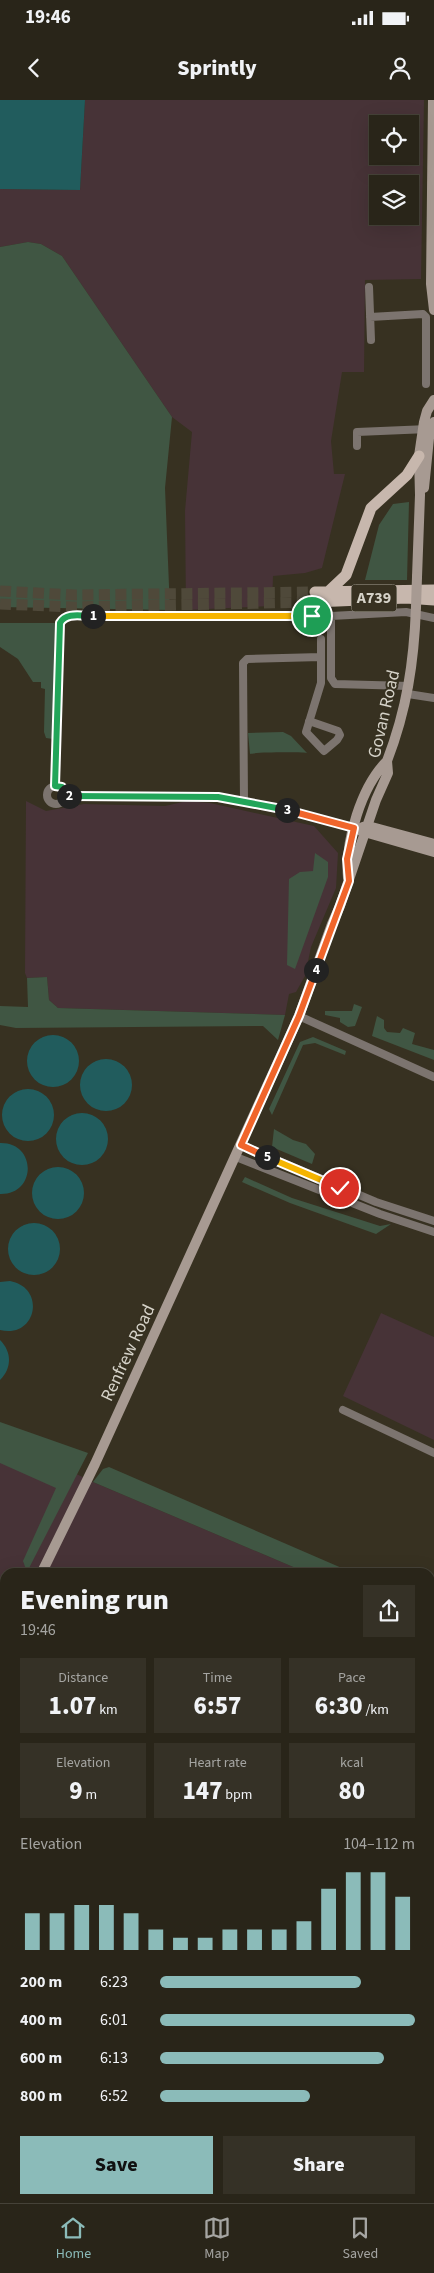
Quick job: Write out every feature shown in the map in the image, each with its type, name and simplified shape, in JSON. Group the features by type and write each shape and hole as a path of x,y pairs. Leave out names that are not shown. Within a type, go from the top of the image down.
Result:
{"main road":[{"path":"329,591 346,574 371,508 407,475 419,456"},
{"name":"A739","path":"434,590 329,591 315,597 434,600"}],"street":[{"path":"426,384 430,366 433,100"},
{"path":"368,287 371,340"},
{"path":"370,316 430,313"},
{"name":"Govan Road","path":"420,495 424,489 429,427 427,411 434,400"},
{"path":"357,446 357,432 429,427"},
{"name":"Govan Road","path":"299,1016 388,773 388,761 409,690 416,610 420,495 419,456 429,427"},
{"path":"55,786 60,623 63,618 69,616 332,616 416,610 434,618"},
{"path":"332,616 332,678 335,684 396,685 434,698"},
{"path":"309,721 338,731 340,734 337,740 324,751 306,732 309,721 321,683 321,639"},
{"path":"244,802 243,663 247,660 321,657"},
{"path":"349,881 347,859 354,828 375,773 388,761"},
{"path":"66,796 62,787 55,786 47,792 50,802 59,804 66,796 218,797 434,844"},
{"path":"367,830 434,852"},
{"path":"299,1016 434,1077"},
{"name":"Renfrew Road","path":"44,1568 95,1464 299,1016"},
{"path":"241,1145 358,1195 434,1221"},
{"path":"236,1157 380,1214 434,1232"},
{"path":"343,1410 434,1452"}],"shaded area":[{"path":"85,100 424,100 421,279 365,280 364,372 342,372 331,441 334,474 345,474 322,568 305,573 273,576 272,606 186,610 185,511 192,432 172,417 62,256 41,244 28,242 0,247 0,189 80,190"},
{"path":"26,801 46,811 84,804 165,806 187,801 210,803 314,826 338,853 336,888 311,947 305,976 296,992 289,994 285,1015 58,1008 49,1000 47,977 27,978 25,973"},
{"path":"381,1313 434,1337 434,1440 343,1396"},
{"path":"0,1437 93,1482 296,1568 0,1568"}],"green space":[{"path":"28,242 41,244 62,256 172,417 165,488 170,610 0,607 0,247"},
{"path":"409,502 407,580 365,580 379,525 393,504"},
{"path":"0,623 55,623 53,739 46,738 44,732 45,689 41,688 41,682 33,682 18,659 0,647"},
{"path":"283,732 291,736 307,753 250,754 248,733"},
{"path":"315,853 328,862 328,877 295,969 287,965 289,879 300,872 313,871"},
{"path":"47,977 49,1000 58,1008 285,1015 278,1040 263,1026 16,1028 0,1025 0,1006 28,1007 27,978"},
{"path":"354,1004 362,1007 355,1026 348,1027 340,1022 340,1018 325,1015 325,1011 352,1011"},
{"path":"377,1016 384,1020 384,1028 387,1032 400,1033 403,1028 415,1033 412,1044 434,1050 434,1060 372,1036"},
{"path":"313,1037 346,1051 345,1055 315,1043 303,1045 272,1115 269,1109 300,1042"},
{"path":"274,1129 293,1140 306,1144 315,1154 312,1164 272,1147"},
{"path":"245,1177 292,1198 380,1226 391,1224 376,1234 290,1203 242,1182"},
{"path":"0,1422 88,1453 29,1568 26,1568 23,1561 56,1488 0,1463"},
{"path":"109,1467 342,1568 296,1568 93,1482 103,1469"}],"water":[{"path":"0,100 85,100 80,190 0,189"},
{"path":"53,1035 63,1037 71,1043 77,1051 79,1061 77,1071 71,1079 63,1085 53,1087 43,1085 35,1079 29,1071 27,1061 29,1051 35,1043 43,1037"},
{"path":"106,1059 120,1063 128,1071 132,1085 128,1099 120,1107 106,1111 92,1107 84,1099 80,1085 84,1071 92,1063"},
{"path":"28,1089 42,1093 50,1101 54,1115 50,1129 42,1137 28,1141 14,1137 6,1129 2,1115 6,1101 14,1093"},
{"path":"82,1113 92,1115 100,1121 106,1129 108,1139 106,1149 100,1157 92,1163 82,1165 72,1163 64,1157 58,1149 56,1139 58,1129 64,1121 72,1115"},
{"path":"0,1143 12,1145 21,1151 26,1159 28,1168 26,1178 21,1186 12,1192 0,1194"},
{"path":"58,1167 68,1169 76,1175 82,1183 84,1193 82,1203 76,1211 68,1217 58,1219 48,1217 40,1211 34,1203 32,1193 34,1183 40,1175 48,1169"},
{"path":"34,1223 44,1225 52,1231 58,1239 60,1249 58,1259 52,1267 44,1273 34,1275 24,1273 16,1267 10,1259 8,1249 10,1239 16,1231 24,1225"},
{"path":"10,1281 22,1285 29,1293 33,1302 29,1320 22,1327 12,1331 0,1330 0,1282"},
{"path":"0,1340 7,1350 9,1360 7,1370 0,1380"}],"tunnel":[{"path":"0,591 74,595 315,592"},
{"path":"0,604 75,607 315,602"}],"route":[{"path":"312,616 69,616 63,618 60,623 55,786 62,787 66,796 218,797 289,811 354,828 347,859 349,881 327,936 299,1016 241,1145 304,1174 340,1188"}]}
